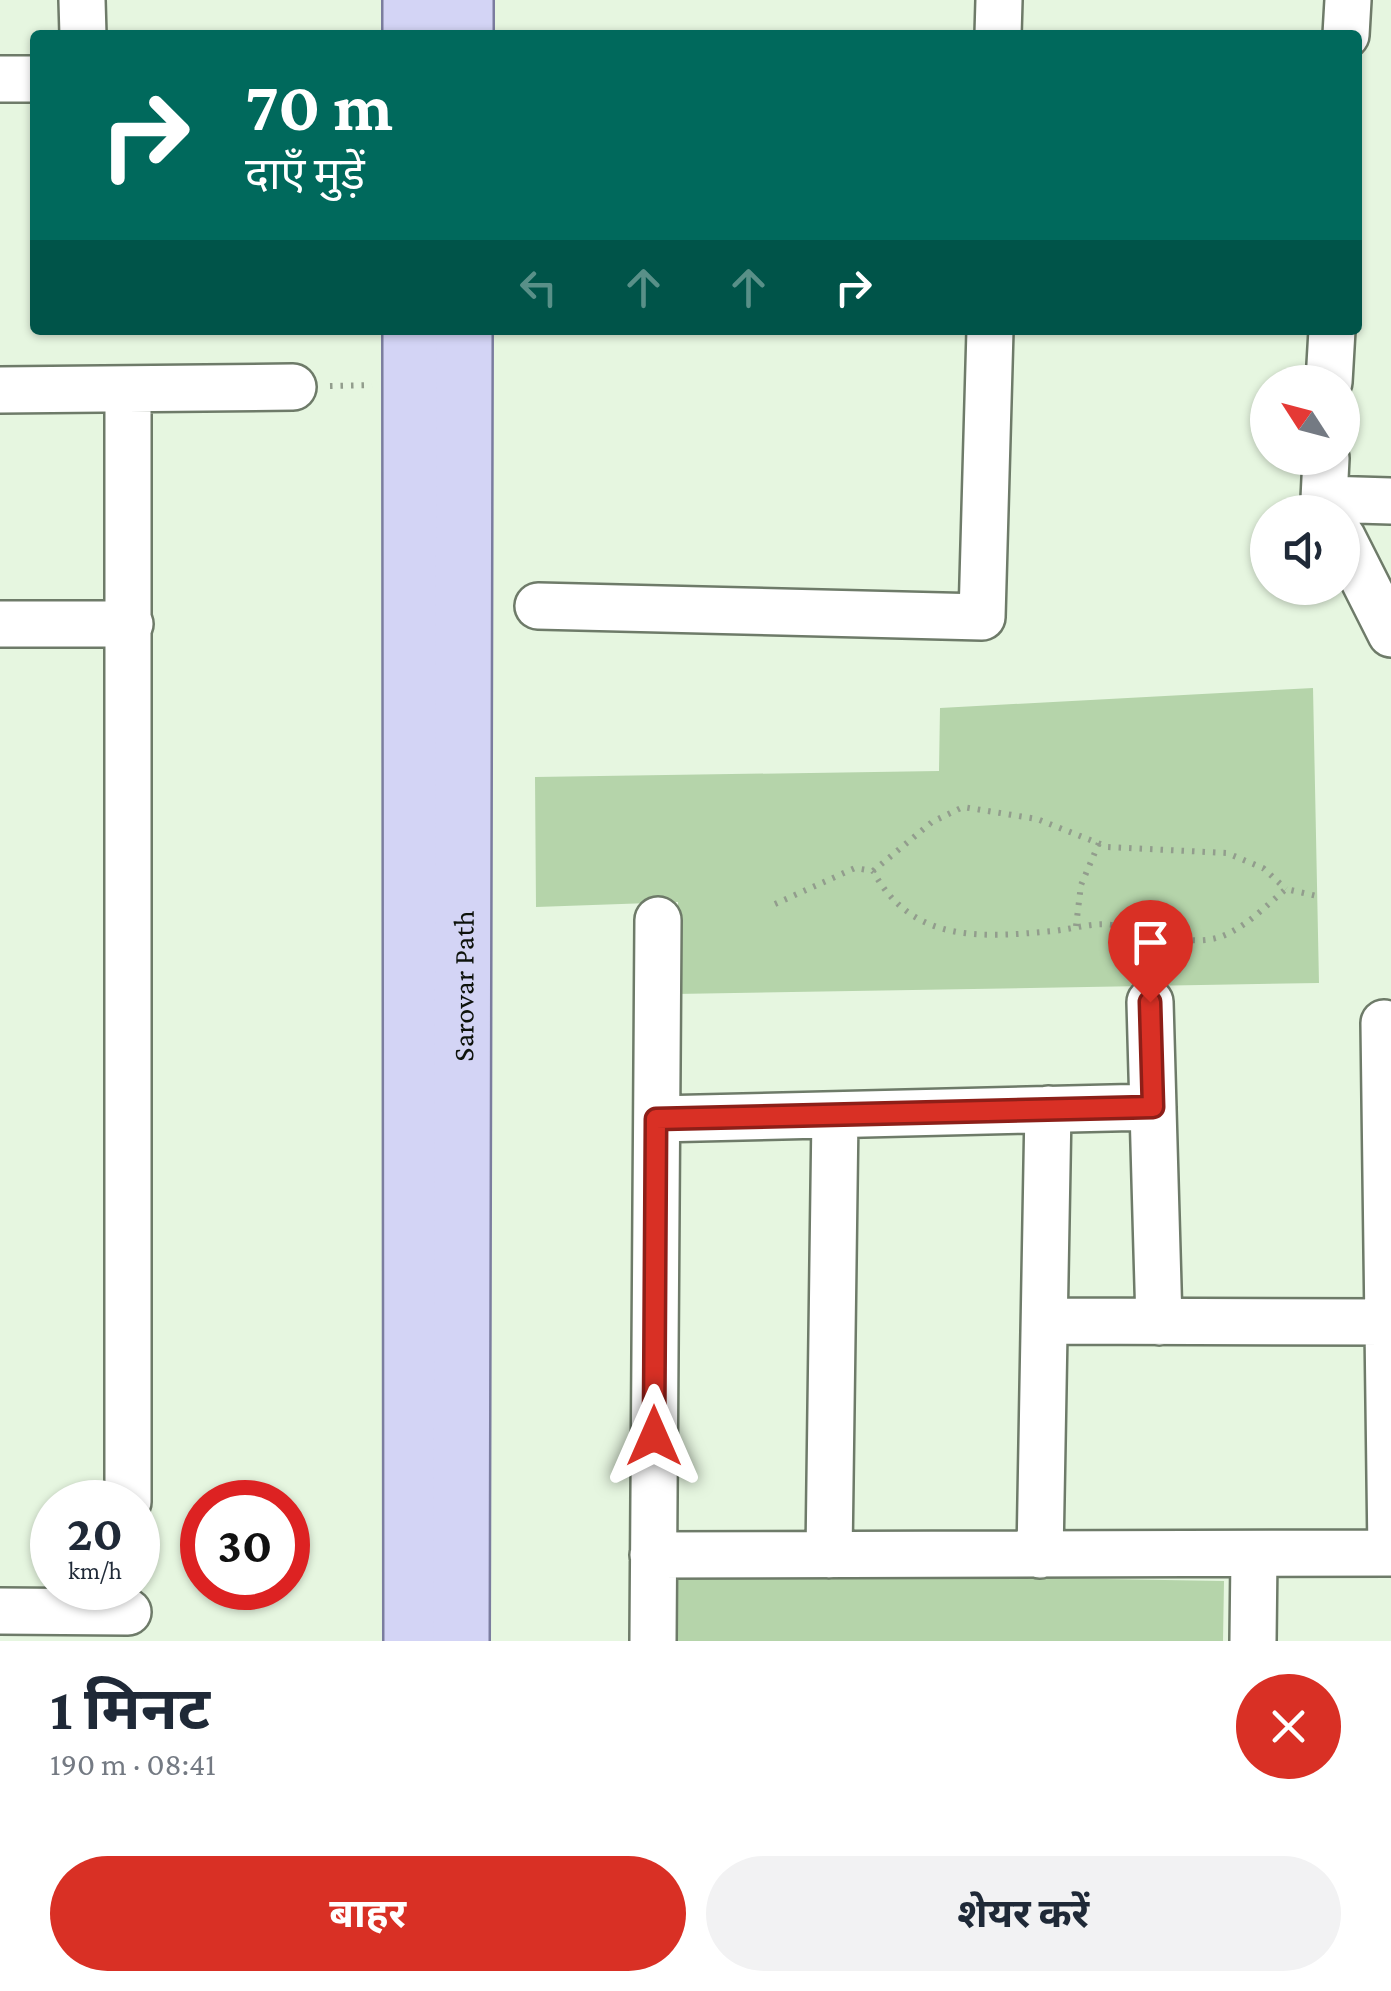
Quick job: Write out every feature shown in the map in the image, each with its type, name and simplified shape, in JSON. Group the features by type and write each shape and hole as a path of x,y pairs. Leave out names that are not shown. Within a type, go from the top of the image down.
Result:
{"main road":[{"path":"411,0 411,30"},
{"path":"464,30 465,0"},
{"name":"Sarovar Path","path":"412,335 412,1641"},
{"name":"Sarovar Path","path":"461,1641 464,335"}],"street":[{"path":"82,0 84,30"},
{"path":"998,30 999,0"},
{"path":"1346,30 1348,0"},
{"path":"0,79 30,79"},
{"path":"538,606 982,617 990,335"},
{"path":"1331,365 1332,335"},
{"path":"0,390 294,387"},
{"path":"128,390 128,1480"},
{"path":"1360,502 1391,501"},
{"path":"1360,566 1391,634"},
{"path":"0,624 130,624"},
{"path":"652,1641 658,920"},
{"path":"1150,1002 1159,1322"},
{"path":"653,1554 1391,1553 1384,1023"},
{"path":"656,1119 1153,1107"},
{"path":"1040,1555 1048,1110"},
{"path":"828,1555 835,1114"},
{"path":"1045,1321 1389,1322"},
{"path":"1253,1641 1254,1556"},
{"path":"0,1612 128,1614"}],"path":[{"path":"294,387 412,385"},
{"path":"775,904 855,868 873,871 932,822 963,807 1037,819 1099,843 1227,852 1263,868 1286,889 1317,896"},
{"path":"1076,926 1081,885 1099,843"},
{"path":"873,871 888,898 912,918 944,931 1024,933 1113,925 1198,941 1225,935 1286,889"}],"green space":[{"path":"1313,688 1319,983 675,994 678,902 536,907 535,777 939,771 940,708"},
{"path":"672,1572 1224,1581 1223,1641 671,1641"}],"route":[{"path":"654,1436 656,1119 1153,1107 1150,1002"}]}
